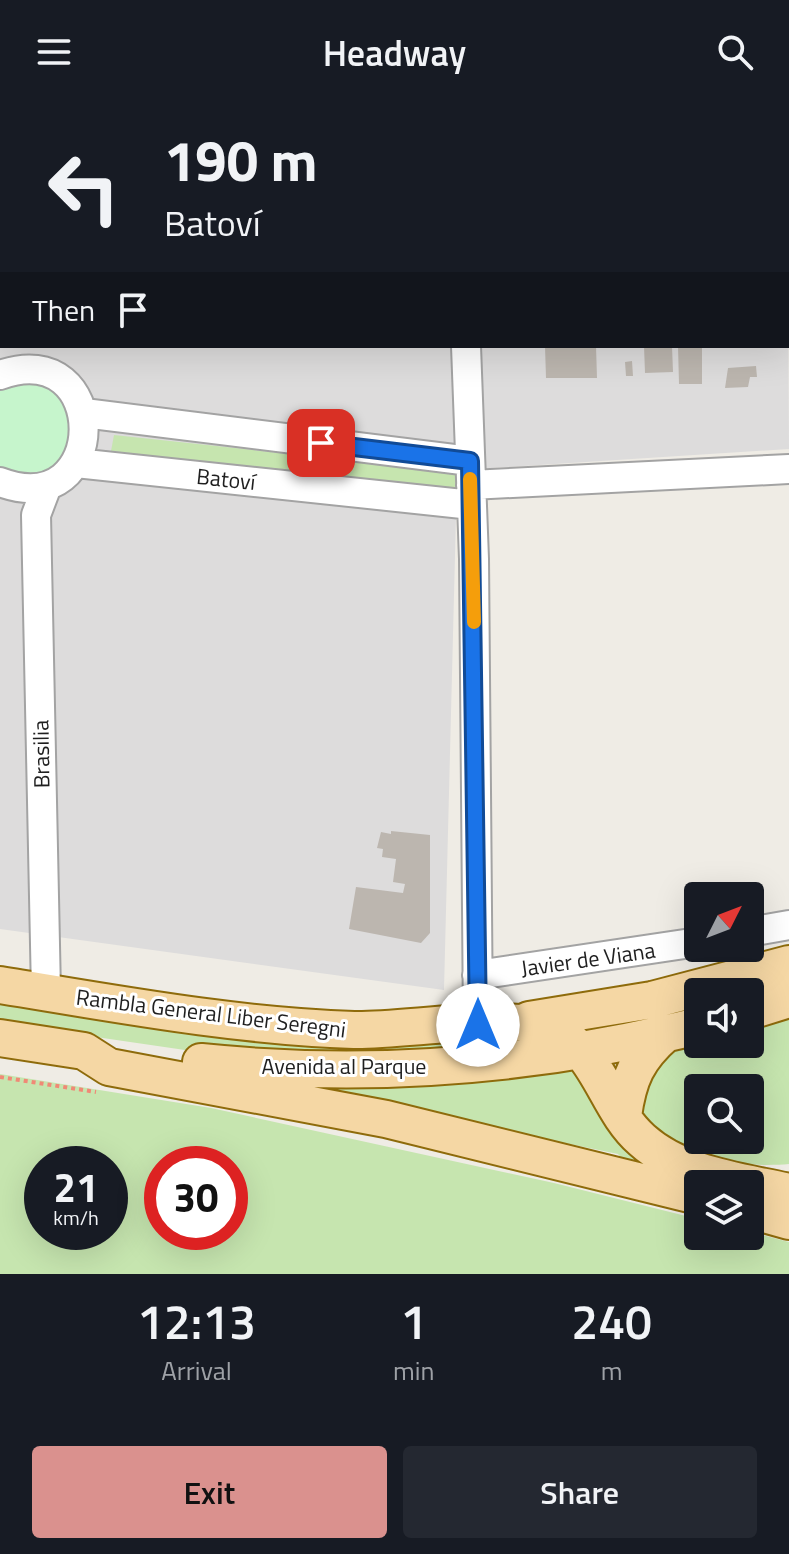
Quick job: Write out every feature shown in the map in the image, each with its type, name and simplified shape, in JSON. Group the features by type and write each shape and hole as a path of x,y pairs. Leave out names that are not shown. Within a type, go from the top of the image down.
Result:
{"main road":[{"path":"515,1023 652,1000 789,964"},
{"name":"Rambla General Liber Seregni","path":"0,985 295,1026 355,1030 515,1023 549,1028 581,1050 641,1139 677,1163 789,1192"},
{"path":"764,1007 789,999"},
{"path":"623,1116 625,1093 634,1068 682,1030"},
{"name":"Avenida al Parque","path":"84,1051 113,1050 236,1065 380,1069 453,1066 581,1050 682,1030"},
{"path":"0,1038 84,1051 109,1067 386,1119 684,1193"},
{"path":"764,1214 789,1221"}],"street":[{"path":"0,375 19,348"},
{"path":"22,485 76,463 86,431 84,413 77,397 48,372 30,348"},
{"path":"466,348 471,484 478,1025"},
{"path":"0,375 31,368 48,372"},
{"name":"Batoví","path":"84,413 471,484"},
{"name":"Batoví","path":"76,463 471,484 789,469"},
{"name":"Brasilia","path":"22,485 36,515 46,992"},
{"path":"764,929 789,925"},
{"name":"Javier de Viana","path":"477,975 684,944"}],"path":[{"path":"0,1077 106,1093"}],"shaded area":[{"path":"0,348 788,348 789,449 461,470 456,516 444,990 0,929"}],"green space":[{"path":"12,384 45,384 71,405 71,453 38,475 21,476 0,468 0,391"},
{"path":"114,435 456,472 456,490 111,451"},
{"path":"0,999 377,1043 546,1041 548,1045 226,1056 0,1023"},
{"path":"789,1017 789,1164 726,1162 694,1154 764,1154 764,1074 684,1074 684,1151 663,1139 649,1124 640,1102 645,1069 669,1048 684,1047 684,1058 764,1058 764,1025"},
{"path":"577,1066 652,1165 628,1166 618,1154 280,1084"},
{"path":"0,1074 211,1108 554,1183 684,1216 684,1250 764,1250 764,1236 789,1242 789,1274 0,1274"}],"building":[{"path":"545,348 596,348 597,378 546,378"},
{"path":"644,348 672,348 673,372 645,373"},
{"path":"678,348 702,348 702,384 679,384"},
{"path":"632,361 633,376 626,376 625,362"},
{"path":"756,366 757,377 750,377 748,387 725,388 728,368"},
{"path":"391,831 430,835 430,933 421,943 349,929 356,887 403,893 405,884 393,882 396,859 382,857 383,849 377,848 381,832 391,834"}],"slow traffic":[{"path":"470,479 474,622"}],"route":[{"path":"321,443 470,461 474,559 478,1025"}]}
